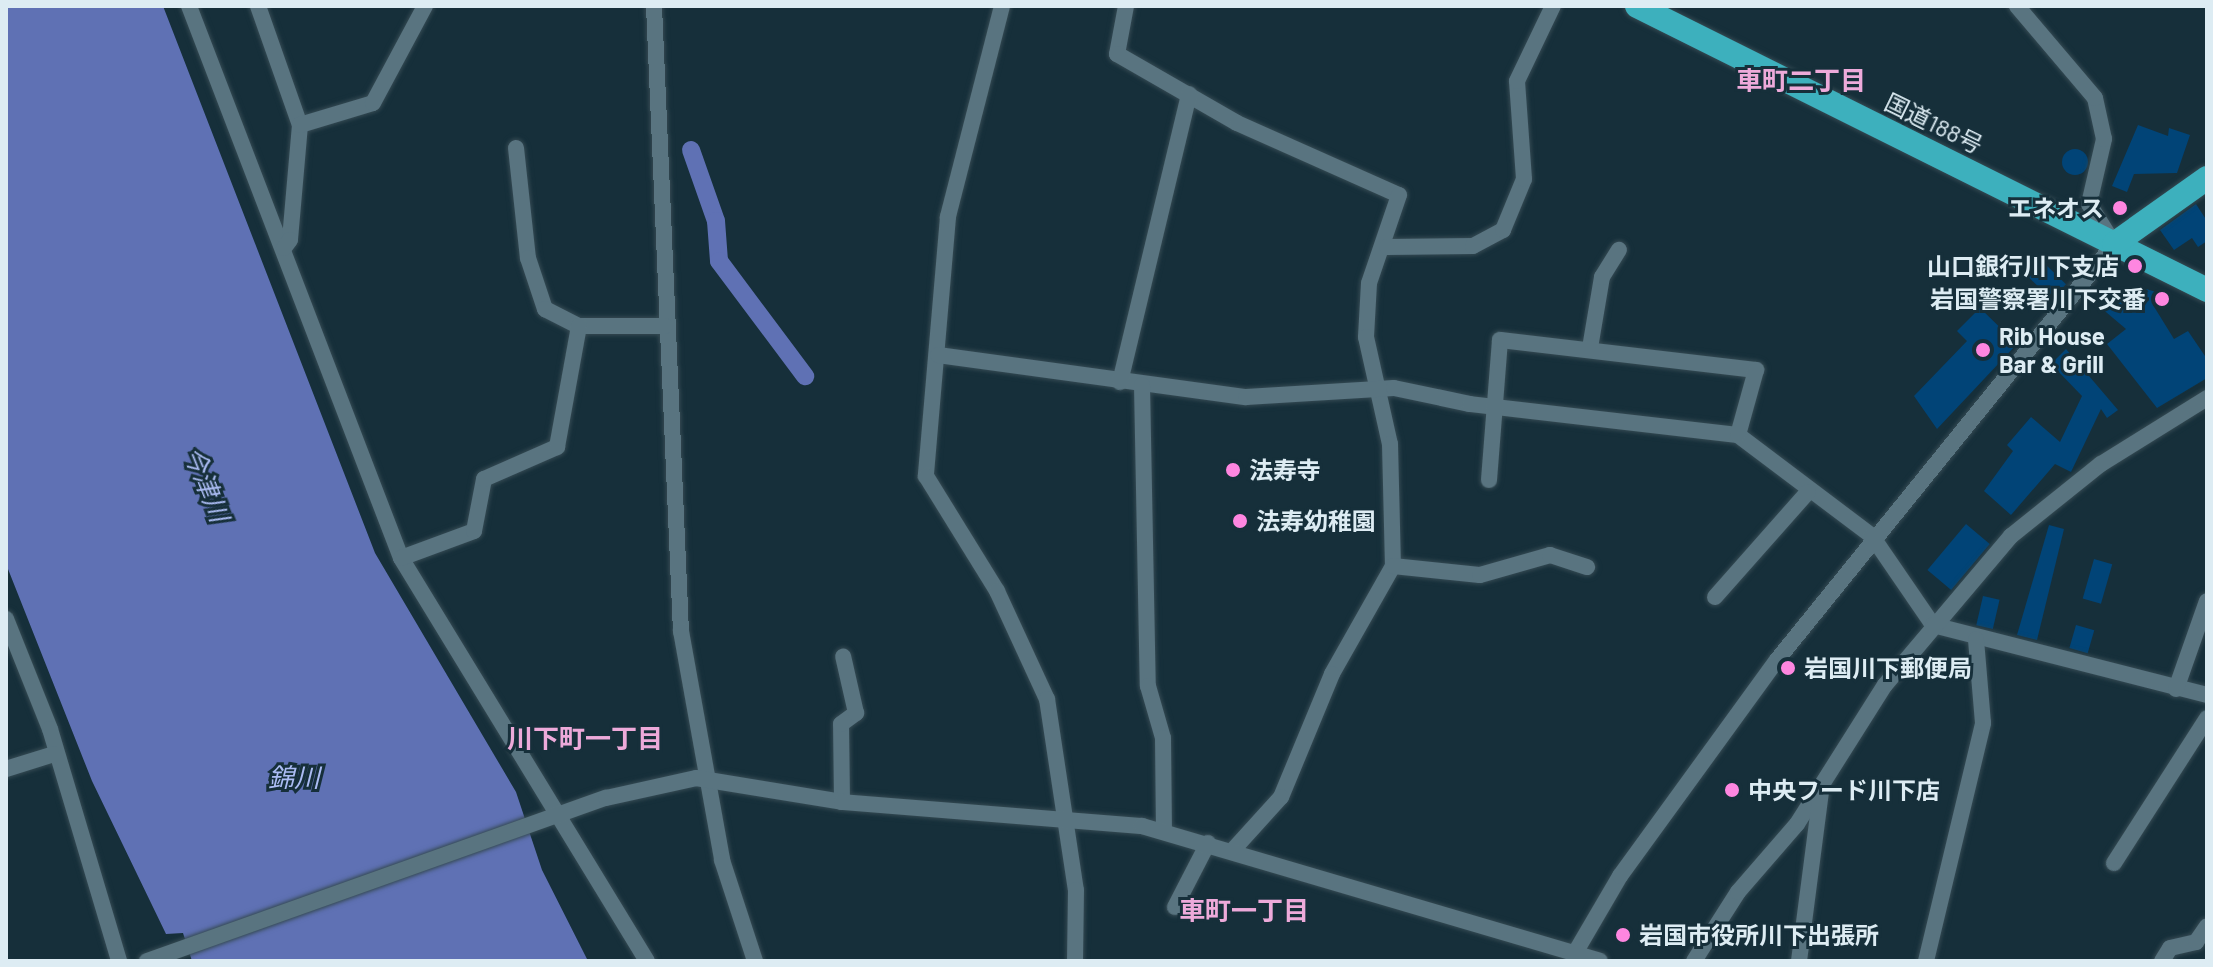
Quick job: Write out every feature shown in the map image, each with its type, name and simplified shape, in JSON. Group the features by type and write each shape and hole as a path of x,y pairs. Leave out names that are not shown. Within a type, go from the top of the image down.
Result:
{"highway":[{"name":"国道188号","path":"1637,6 2207,290"},
{"path":"2114,244 2207,178"}],"street":[{"path":"189,6 401,558 548,818 647,961"},
{"path":"258,6 300,125 284,248"},
{"path":"300,125 373,103 425,6"},
{"path":"654,6 665,326 681,631 729,887 755,961"},
{"path":"1002,6 952,193 926,476 1038,670 1076,890 1075,961"},
{"path":"1126,6 1117,54 1237,123 1393,189 1399,195 1387,247 1369,283 1366,337 1383,388 1393,566 1332,674 1281,797 1232,851"},
{"path":"1387,247 1473,246 1503,230 1524,179 1517,81 1553,6"},
{"path":"1575,953 1620,876 1872,536 2114,244 2089,204 2104,139 2095,98 2017,6"},
{"path":"1120,382 1189,94"},
{"path":"516,148 539,297 545,309 579,326 665,326"},
{"path":"1590,348 1602,277 1619,250"},
{"path":"401,558 474,531 484,479 557,447 579,326"},
{"path":"1489,480 1500,340 1590,348 1756,370 1738,435"},
{"path":"938,355 1142,385 1274,398 1383,388 1496,407 1738,435 1808,492 1872,536 1933,625 1976,639 2207,695"},
{"path":"1142,385 1148,686 1163,738 1164,831"},
{"path":"1694,961 1725,909 1821,789 1885,685 1933,625 2040,508 2207,398"},
{"path":"1715,597 1808,492"},
{"path":"1393,566 1480,575 1550,555 1587,567"},
{"path":"2176,689 2207,601"},
{"path":"6,619 54,754 119,961"},
{"path":"1926,961 1983,723 1976,639"},
{"path":"842,802 841,724 856,713 843,656"},
{"path":"2114,863 2207,718"},
{"path":"6,769 54,754"},
{"path":"153,958 548,818 659,784 710,778 842,802 1062,819 1164,831 1600,961"},
{"path":"1799,961 1821,789"},
{"path":"1175,907 1208,843"},
{"path":"2162,961 2170,948 2196,942 2207,926"}],"water":[{"name":"錦川","path":"6,6 163,6 375,553 516,792 542,870 588,961 192,961 183,933 166,934 92,781 6,564"}],"building":[{"path":"2138,125 2168,136 2169,128 2190,135 2177,173 2134,174 2127,192 2112,186"},
{"path":"2075,149 2084,153 2088,162 2084,171 2075,175 2066,171 2062,162 2066,153"},
{"path":"2196,204 2207,221 2207,241 2198,247 2192,238 2174,250 2160,230"},
{"path":"2043,262 2066,284 2051,299 2028,277"},
{"path":"2146,289 2163,294 2153,305 2174,339 2188,331 2207,359 2207,378 2157,408 2107,344 2126,329 2100,307 2110,295"},
{"path":"1980,308 2017,344 1937,429 1914,396 1967,341 1957,331"},
{"path":"2066,349 2118,410 2107,418 2101,409 2071,472 2055,464 2011,515 1984,491 2013,451 2007,445 2031,417 2060,442 2082,396 2051,364"},
{"path":"1966,524 1990,544 1951,590 1927,570"},
{"path":"2049,525 2064,529 2037,640 2017,635"},
{"path":"2094,559 2112,564 2101,604 2083,598"},
{"path":"1983,596 2000,600 1993,629 1976,625"},
{"path":"2076,625 2094,630 2088,653 2069,648"}],"waterway":[{"path":"691,150 716,221 719,261 805,376"}],"place":[{"name":"エネオス","path":"2120,208"},
{"name":"山口銀行川下支店","path":"2135,266"},
{"name":"岩国警察署川下交番","path":"2162,299"},
{"name":"Rib House Bar & Grill","path":"1983,350"},
{"name":"法寿寺","path":"1233,470"},
{"name":"法寿幼稚園","path":"1240,521"},
{"name":"岩国川下郵便局","path":"1788,668"},
{"name":"中央フード川下店","path":"1732,790"},
{"name":"岩国市役所川下出張所","path":"1623,935"}],"district":[{"name":"車町二丁目","path":"1801,80"},
{"name":"川下町一丁目","path":"585,738"},
{"name":"車町一丁目","path":"1244,910"}],"water label":[{"name":"今津川","path":"207,484"}]}
